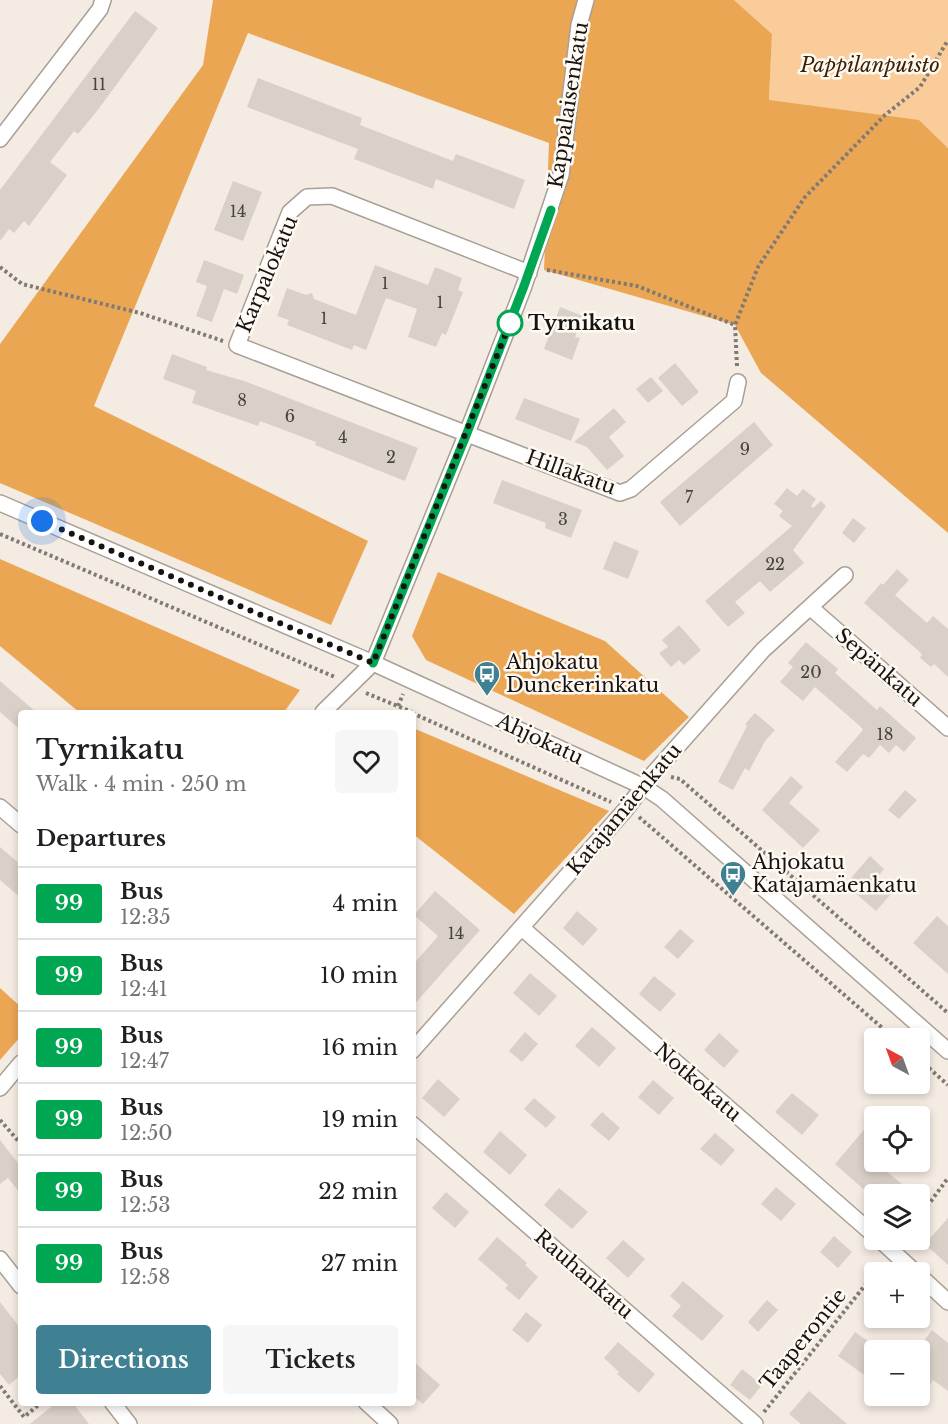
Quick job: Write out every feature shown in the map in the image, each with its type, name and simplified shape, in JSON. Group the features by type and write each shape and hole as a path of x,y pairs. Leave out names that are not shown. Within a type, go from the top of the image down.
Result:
{"street":[{"path":"0,139 100,9 103,0"},
{"name":"Kappalaisenkatu","path":"530,270 561,175 579,25 586,0"},
{"name":"Karpalokatu","path":"467,433 237,345 290,212 307,196 332,196 530,270"},
{"path":"325,710 373,663 467,433 530,270"},
{"name":"Hillakatu","path":"467,433 620,493 631,489 734,401 738,382"},
{"name":"Ahjokatu","path":"0,503 373,663 644,787 670,807 948,1051"},
{"name":"Katajamäenkatu","path":"416,1047 763,650 845,575"},
{"name":"Sepänkatu","path":"810,607 948,728"},
{"path":"0,807 18,822"},
{"name":"Notkokatu","path":"522,928 864,1226"},
{"path":"0,1088 18,1067"},
{"name":"Rauhankatu","path":"416,1127 755,1424"},
{"path":"891,1250 904,1262"},
{"path":"0,1259 18,1282"},
{"path":"930,1285 948,1302"},
{"path":"115,1406 129,1424"},
{"path":"370,1406 390,1424"}],"path":[{"path":"738,382 735,325 758,267 805,196 885,115 920,87 948,40"},
{"path":"0,267 22,284 140,313 237,345"},
{"path":"530,270 638,286 735,325"},
{"path":"0,534 328,674 405,710"},
{"path":"416,715 626,809 653,827 883,1028"},
{"path":"930,1069 948,1085"},
{"path":"0,1120 18,1140"},
{"path":"930,1202 948,1178"},
{"name":"Taaperontie","path":"755,1424 864,1287"},
{"path":"0,1386 24,1417 37,1406"}],"green space":[{"name":"Pappilanpuisto","path":"734,0 948,0 948,148 919,120 865,133 769,100 772,34"}],"shaded area":[{"path":"213,0 734,0 772,34 769,100 919,120 948,148 948,533 761,373 735,325 544,270 549,143 248,33 94,406 368,541 331,625 0,483 0,344 203,65"},
{"path":"0,559 300,690 285,710 77,710 0,646"},
{"path":"438,572 605,641 689,717 644,761 426,660 412,636"},
{"path":"416,729 609,811 514,914 416,836"},
{"path":"0,988 18,1004 18,1039 0,1060"}],"building":[{"path":"135,11 158,28 97,111 78,134 74,131 50,162 67,175 29,226 24,221 14,233 9,229 0,241 0,190"},
{"path":"258,78 362,118 360,125 453,161 456,154 525,180 514,209 436,179 433,189 354,159 358,149 247,107"},
{"path":"233,181 262,192 243,241 214,230"},
{"path":"204,260 244,275 237,294 224,289 212,322 196,316 207,286 196,282"},
{"path":"375,265 428,285 435,267 462,278 458,290 463,292 446,335 442,333 436,347 408,337 417,309 386,298 366,350 354,345 352,350 287,325 289,320 277,316 287,288 306,295 312,293 314,299 356,315"},
{"path":"560,307 583,316 575,337 580,338 572,360 544,349"},
{"path":"172,354 207,367 206,370 244,381 418,448 405,481 315,445 316,442 260,421 258,426 192,403 196,391 163,379"},
{"path":"675,363 699,392 682,406 658,378"},
{"path":"651,377 663,391 648,403 636,389"},
{"path":"524,398 580,419 571,441 515,419"},
{"path":"614,408 626,422 609,437 624,456 607,470 587,447 574,442"},
{"path":"754,422 773,445 680,526 660,502"},
{"path":"502,480 582,510 571,538 545,528 546,523 493,503"},
{"path":"787,488 797,496 803,489 816,499 811,506 813,508 821,501 826,506 793,550 804,563 770,592 760,581 735,602 745,613 728,627 705,601 792,526 779,516 783,511 774,504"},
{"path":"853,518 866,528 854,543 842,533"},
{"path":"614,541 639,551 628,579 603,569"},
{"path":"897,569 909,580 895,595 927,623 933,616 948,629 948,677 934,664 931,667 920,658 922,654 864,603"},
{"path":"679,625 701,650 684,665 679,660 671,667 659,653 668,647 662,640"},
{"path":"806,642 838,669 835,673 877,710 880,706 916,738 904,752 896,745 889,753 880,745 869,758 863,754 847,772 835,762 863,730 815,687 803,701 780,682 793,667 788,663"},
{"path":"0,681 34,710 18,710 18,727 0,712"},
{"path":"755,713 775,730 765,741 749,771 745,768 733,790 718,782 747,726 745,724"},
{"path":"791,776 803,787 789,803 820,830 803,848 762,810"},
{"path":"905,790 917,800 899,819 888,810"},
{"path":"0,847 18,862 18,895 0,880"},
{"path":"870,856 884,869 875,880 891,894 876,911 854,892 860,886 851,878"},
{"path":"435,891 480,930 416,1002 416,961 438,936 416,917 416,913"},
{"path":"577,911 598,929 583,946 563,928"},
{"path":"937,916 948,926 948,974 913,943"},
{"path":"680,929 694,941 678,959 664,947"},
{"path":"530,973 557,996 539,1016 513,993"},
{"path":"654,976 676,994 660,1012 639,994"},
{"path":"592,1027 616,1048 599,1067 575,1046"},
{"path":"525,1032 538,1044 522,1062 509,1051"},
{"path":"719,1033 739,1051 724,1068 704,1050"},
{"path":"438,1079 460,1099 444,1117 422,1098"},
{"path":"653,1080 674,1098 659,1115 638,1097"},
{"path":"792,1093 819,1115 802,1135 775,1112"},
{"path":"534,1098 556,1117 546,1128 524,1109"},
{"path":"602,1112 620,1128 609,1141 590,1125"},
{"path":"864,1130 864,1172 887,1172 902,1184 864,1184 864,1190 835,1164"},
{"path":"500,1131 527,1155 510,1175 483,1152"},
{"path":"715,1133 735,1150 721,1166 700,1149"},
{"path":"0,1140 18,1163 18,1190 8,1178 0,1184"},
{"path":"776,1187 796,1204 781,1221 761,1204"},
{"path":"559,1188 588,1212 572,1229 544,1205"},
{"path":"446,1192 469,1212 455,1228 432,1208"},
{"path":"948,1218 948,1265 930,1249 930,1238"},
{"path":"834,1236 852,1252 838,1268 820,1252"},
{"path":"497,1237 527,1263 525,1265 538,1277 519,1300 505,1288 508,1285 478,1259"},
{"path":"623,1240 645,1259 628,1278 606,1258"},
{"path":"683,1281 724,1316 702,1341 672,1316 681,1306 670,1296"},
{"path":"767,1300 778,1310 758,1332 748,1322"},
{"path":"0,1302 18,1325 18,1378 9,1385 0,1374"},
{"path":"526,1312 542,1325 528,1343 512,1330"},
{"path":"932,1330 948,1343 948,1391 933,1380 930,1384 930,1340 924,1340"},
{"path":"855,1332 867,1340 864,1340 864,1375 838,1356"},
{"path":"618,1342 655,1374 639,1393 617,1374 619,1372 604,1358"},
{"path":"416,1364 440,1385 423,1404 416,1398"},
{"path":"742,1369 762,1385 750,1400 730,1385"},
{"path":"809,1391 847,1424 801,1424 789,1414"},
{"path":"52,1406 75,1406 89,1424 30,1424"}],"bus line":[{"name":"99","path":"373,663 467,433 551,210"}],"place":[{"name":"Tyrnikatu","path":"510,323"},
{"name":"Ahjokatu Dunckerinkatu","path":"487,697"},
{"name":"Ahjokatu Katajamäenkatu","path":"733,897"}],"route":[{"path":"42,521 373,663 510,323"}]}
